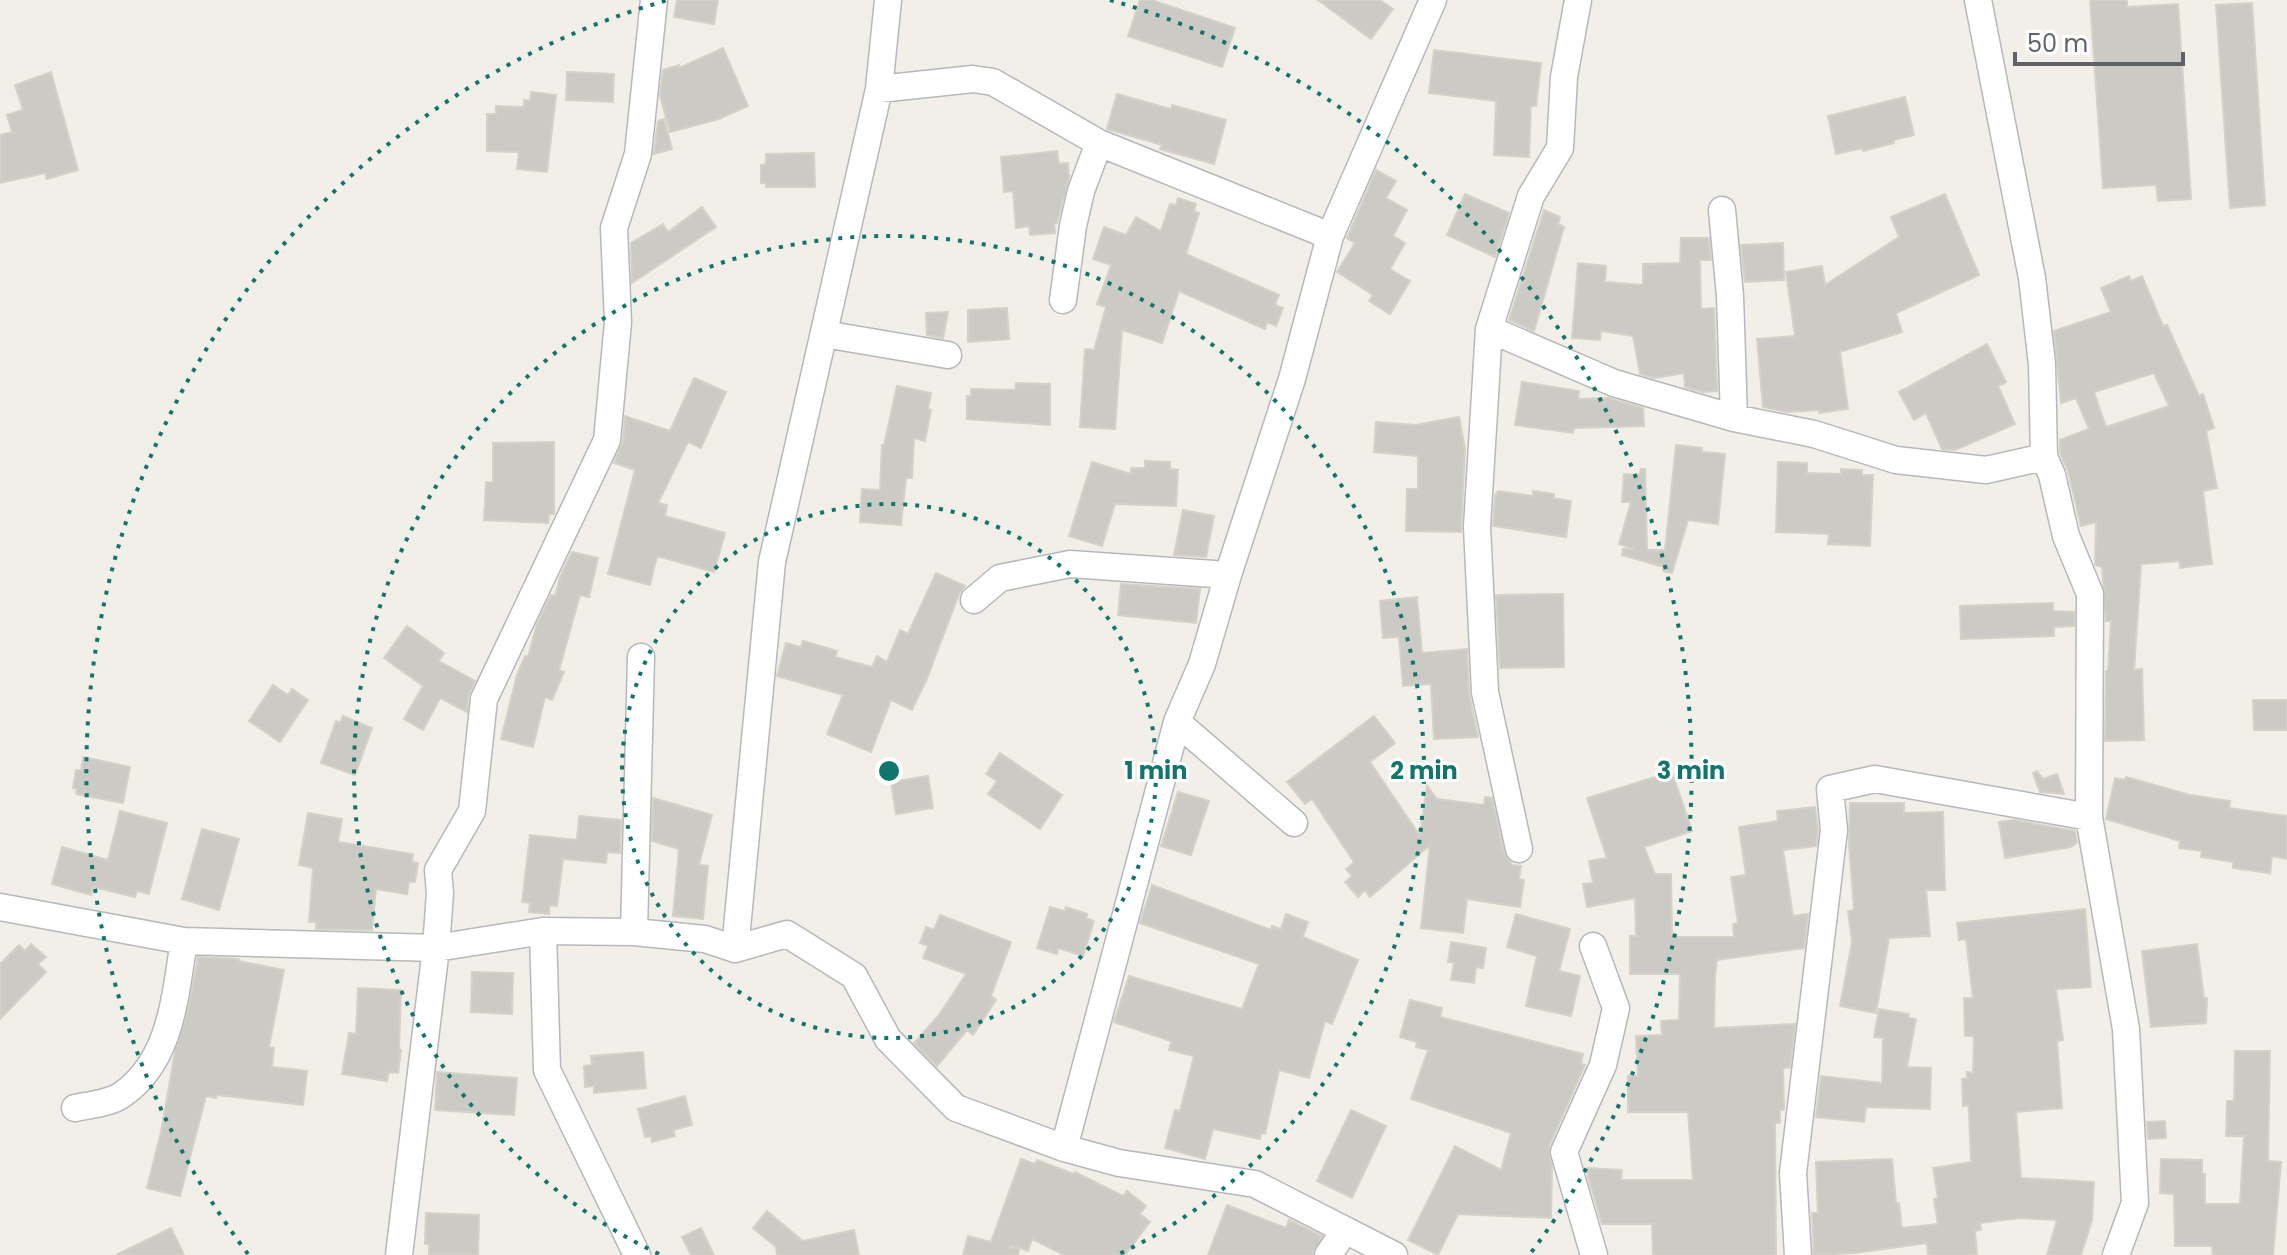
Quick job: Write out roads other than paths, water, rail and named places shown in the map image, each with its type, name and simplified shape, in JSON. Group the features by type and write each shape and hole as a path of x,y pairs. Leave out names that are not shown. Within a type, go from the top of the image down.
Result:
{"street":[{"path":"399,1255 436,948 440,893 438,870 472,811 484,699 607,440 618,322 614,228 638,154 654,0"},
{"path":"735,949 772,562 879,89 888,0"},
{"path":"1064,1148 1177,722 1202,664 1292,379 1330,236 1433,0"},
{"path":"1519,849 1485,692 1477,527 1489,329 1531,196 1560,148 1564,77 1578,0"},
{"path":"1978,0 2032,278 2042,364 2044,457 2052,475 2066,536 2090,594 2089,817 2126,1029 2135,1203 2116,1255"},
{"path":"879,89 973,79 993,82 1099,143 1330,236"},
{"path":"1063,300 1081,191 1099,143"},
{"path":"1722,210 1730,296 1734,418"},
{"path":"1489,329 1614,383 1734,418 1814,434 1896,460 1986,470 2044,457"},
{"path":"824,334 948,355"},
{"path":"974,600 1000,578 1070,564 1228,575"},
{"path":"634,932 641,657"},
{"path":"1177,722 1294,823"},
{"path":"1798,1255 1793,1173 1834,830 1830,789 1875,779 2089,817"},
{"path":"0,907 184,941 436,948 543,931 634,932 705,939 735,949 787,934 854,976 888,1039 956,1108 1064,1148 1119,1163 1255,1184 1394,1255"},
{"path":"543,931 547,1070 637,1255"},
{"path":"75,1108 122,1096 149,1067 168,1032 184,941"},
{"path":"1593,946 1616,1008 1603,1065 1564,1152 1594,1255"},
{"path":"1328,1255 1345,1231"}]}
